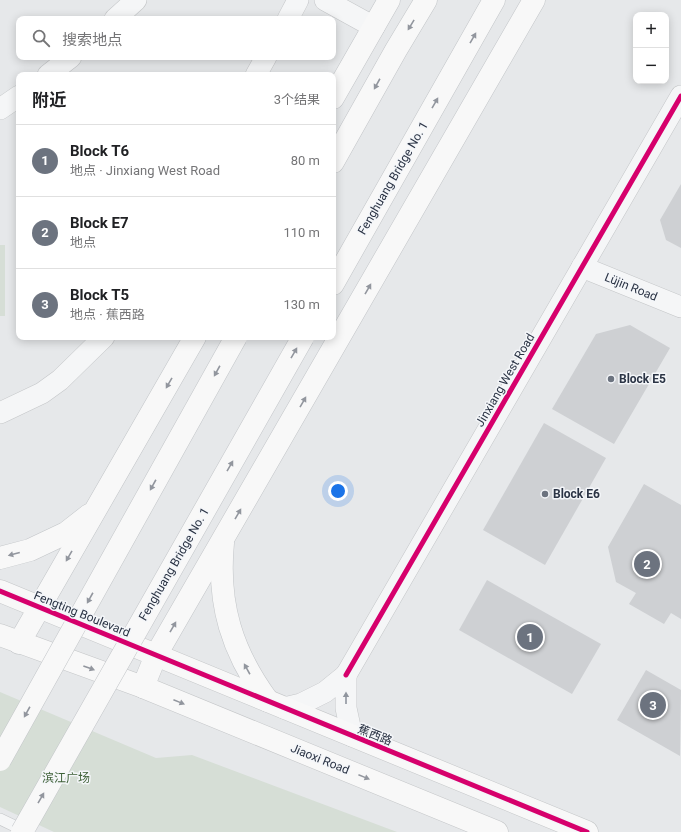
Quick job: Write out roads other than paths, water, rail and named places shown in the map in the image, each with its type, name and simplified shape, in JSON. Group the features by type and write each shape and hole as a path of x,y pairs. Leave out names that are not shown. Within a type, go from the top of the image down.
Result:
{"main road":[{"path":"336,93 389,0"},
{"path":"336,157 426,0"},
{"name":"Fenghuang Bridge No. 1","path":"336,279 494,0"},
{"path":"193,340 40,608 10,639 143,687 156,655 534,0"},
{"path":"0,760 234,340"},
{"name":"Fenghuang Bridge No. 1","path":"22,832 301,340"},
{"path":"0,558 30,550 66,533 96,509"},
{"path":"224,538 222,581 224,603 229,624 244,665 255,684 276,704"},
{"name":"Fengting Boulevard","path":"0,591 156,655"},
{"name":"蕉西路","path":"156,655 587,832"},
{"name":"Jiaoxi Road","path":"143,687 497,832"}],"street":[{"path":"118,16 136,0"},
{"path":"290,16 298,0"},
{"path":"325,0 374,27"},
{"path":"52,72 67,60"},
{"path":"258,72 264,60"},
{"name":"Jinxiang West Road","path":"346,675 681,96"},
{"path":"0,109 16,98"},
{"name":"Lüjin Road","path":"582,267 681,307"},
{"path":"0,413 42,392 60,380 101,340"},
{"path":"276,704 301,704 325,692 346,675"},
{"path":"346,675 346,708 352,736"}],"lane":[{"path":"0,819 27,832"}],"place":[{"name":"Block E5","path":"611,379"},
{"name":"Block E6","path":"545,494"},
{"name":"Block E7","path":"647,564"},
{"name":"Block T6","path":"530,637"},
{"name":"Block T5","path":"653,705"}],"park label":[{"name":"滨江广场","path":"66,778"}]}
